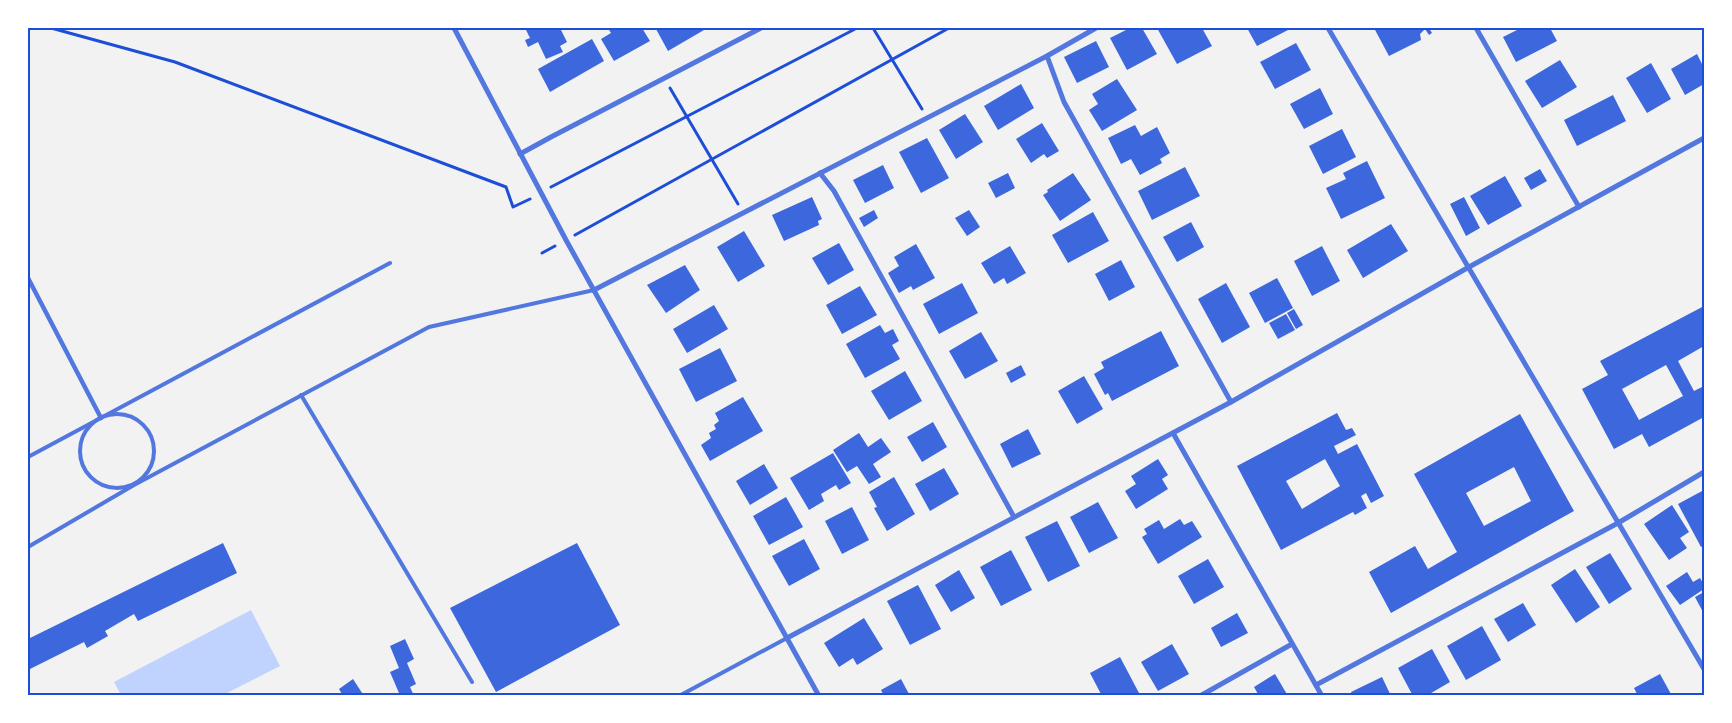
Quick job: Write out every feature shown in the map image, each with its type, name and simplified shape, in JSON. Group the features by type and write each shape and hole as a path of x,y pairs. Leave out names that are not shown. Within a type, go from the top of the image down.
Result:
{"street":[{"path":"454,28 566,240 818,696"},
{"path":"520,154 761,28"},
{"path":"594,290 1047,56 1096,28"},
{"path":"1328,28 1704,669"},
{"path":"1476,28 1579,207"},
{"path":"1047,56 1064,102 1231,402"},
{"path":"787,638 1231,402 1469,267 1704,138"},
{"path":"820,173 834,191 1014,517"},
{"path":"28,278 101,418"},
{"path":"1173,433 1322,696"},
{"path":"1316,685 1618,523 1704,472"},
{"path":"1200,696 1292,644"}],"lane":[{"path":"28,457 390,263"},
{"path":"28,547 134,485 429,327 594,290"},
{"path":"301,395 472,682"},
{"path":"116,414 129,416 140,422 149,431 155,450 152,465 134,485 114,489 101,485 91,478 84,467 81,458 82,443 87,431 101,418 116,414"},
{"path":"679,696 787,638"}],"path":[{"path":"52,28 175,62 506,187 513,207 857,28"},
{"path":"873,28 927,118"},
{"path":"542,253 949,28"},
{"path":"664,78 743,213"}],"water":[{"path":"251,610 280,666 223,695 121,695 114,682"}],"building":[{"path":"531,28 560,28 567,42 560,46 563,52 546,59 538,42 528,47 525,40 530,38 526,30"},
{"path":"608,28 642,28 650,41 614,61 601,39 611,33"},
{"path":"703,28 704,30 668,51 656,29"},
{"path":"1130,28 1142,28 1157,54 1127,70 1110,38"},
{"path":"1157,28 1202,28 1212,46 1177,64"},
{"path":"1247,28 1290,28 1290,29 1257,46"},
{"path":"1374,28 1429,28 1432,33 1429,35 1425,29 1420,34 1421,40 1389,56"},
{"path":"1521,28 1550,28 1557,41 1516,62 1503,37"},
{"path":"592,39 604,61 550,92 538,69"},
{"path":"1096,41 1109,67 1077,83 1064,57"},
{"path":"1296,43 1311,70 1275,89 1260,62"},
{"path":"1697,54 1704,68 1704,84 1685,95 1671,69"},
{"path":"1560,60 1577,87 1542,108 1525,81"},
{"path":"1651,63 1671,99 1647,113 1626,78"},
{"path":"1117,79 1137,110 1102,131 1089,110 1098,104 1092,94"},
{"path":"1021,84 1034,108 998,130 984,106"},
{"path":"1320,88 1333,114 1304,129 1290,104"},
{"path":"1613,95 1626,121 1577,146 1564,120"},
{"path":"965,114 983,142 956,159 939,130"},
{"path":"1042,123 1059,151 1047,158 1044,154 1031,163 1016,139"},
{"path":"1135,125 1141,136 1157,127 1170,153 1160,159 1162,163 1140,175 1131,159 1121,164 1108,138"},
{"path":"1342,129 1356,157 1323,174 1309,146"},
{"path":"927,138 949,178 921,193 899,152"},
{"path":"1367,161 1385,198 1341,219 1326,188 1346,179 1343,173"},
{"path":"883,165 894,188 865,203 853,180"},
{"path":"1185,167 1200,196 1152,220 1138,191"},
{"path":"1540,169 1547,181 1531,190 1524,178"},
{"path":"1008,173 1015,188 996,198 988,183"},
{"path":"1073,173 1091,200 1060,221 1043,195 1048,192 1047,190"},
{"path":"1505,176 1522,206 1488,225 1470,196"},
{"path":"812,197 822,219 818,221 819,225 784,241 772,215"},
{"path":"1464,197 1480,228 1466,236 1450,204"},
{"path":"874,210 878,218 864,227 859,218"},
{"path":"969,210 980,227 967,236 955,218"},
{"path":"1093,212 1109,241 1068,263 1052,235"},
{"path":"1191,222 1204,247 1177,262 1163,237"},
{"path":"1391,224 1408,251 1363,278 1347,250"},
{"path":"744,231 765,266 738,282 717,247"},
{"path":"839,243 854,270 828,285 812,258"},
{"path":"916,244 935,278 913,290 911,286 899,293 888,273 899,266 894,257"},
{"path":"1010,246 1026,273 1007,284 1004,278 994,284 981,263"},
{"path":"1322,246 1340,281 1312,296 1294,261"},
{"path":"1121,260 1135,287 1109,301 1095,274"},
{"path":"685,265 700,290 666,313 647,285"},
{"path":"1277,278 1293,308 1265,323 1249,293"},
{"path":"962,283 978,313 939,334 923,304"},
{"path":"1226,283 1250,327 1222,343 1198,299"},
{"path":"860,286 877,315 842,334 826,305"},
{"path":"714,305 728,329 687,353 673,329"},
{"path":"1704,306 1704,346 1678,361 1694,391 1704,386 1704,417 1649,447 1642,434 1614,449 1582,389 1608,375 1600,361","holes":["1666,365 1683,396 1639,420 1622,389"]},
{"path":"1294,309 1303,325 1296,329 1287,313"},
{"path":"1286,314 1295,330 1278,339 1269,323"},
{"path":"880,325 885,333 893,329 899,341 892,345 900,359 865,378 846,344"},
{"path":"1161,331 1179,366 1112,401 1108,393 1105,395 1094,374 1104,368 1101,362"},
{"path":"981,332 998,361 965,379 949,351"},
{"path":"720,348 737,381 696,402 679,369"},
{"path":"1021,365 1026,375 1011,383 1006,373"},
{"path":"905,371 922,401 889,420 871,391"},
{"path":"1084,376 1103,409 1077,424 1058,391"},
{"path":"743,397 763,431 710,461 701,445 711,438 709,433 716,429 714,425 719,421 715,413"},
{"path":"1337,413 1346,430 1352,428 1356,435 1334,446 1338,454 1357,444 1384,496 1371,503 1366,493 1361,496 1367,508 1355,515 1353,512 1281,550 1237,466","holes":["1325,459 1340,486 1302,509 1286,481"]},
{"path":"1520,414 1574,511 1391,613 1369,572 1415,546 1428,569 1457,552 1414,474","holes":["1514,467 1531,501 1484,526 1466,493"]},
{"path":"933,422 947,447 922,462 907,437"},
{"path":"1028,429 1041,454 1012,468 1000,444"},
{"path":"859,433 868,447 881,438 891,452 873,464 881,477 869,484 857,466 847,472 833,450"},
{"path":"833,453 851,483 839,490 836,485 821,494 824,501 809,510 790,478"},
{"path":"1158,459 1168,475 1162,479 1168,489 1136,509 1125,491 1136,484 1131,476"},
{"path":"764,464 778,488 750,505 736,481"},
{"path":"944,468 959,494 930,511 915,484"},
{"path":"894,477 915,514 887,531 874,508 877,507 869,492"},
{"path":"1704,490 1704,545 1701,547 1678,504"},
{"path":"786,497 803,527 769,545 753,516"},
{"path":"1098,502 1118,538 1089,553 1070,517"},
{"path":"1672,505 1689,532 1680,538 1687,548 1669,560 1644,524"},
{"path":"852,507 869,540 842,554 825,521"},
{"path":"1180,519 1184,525 1192,521 1202,537 1158,564 1142,537 1147,534 1144,529 1159,520 1164,529"},
{"path":"1057,521 1080,566 1048,582 1025,537"},
{"path":"804,539 820,569 789,586 772,556"},
{"path":"223,543 237,573 138,621 134,614 105,631 108,636 87,648 84,642 28,670 28,639"},
{"path":"577,543 620,625 496,692 450,608"},
{"path":"1011,550 1032,590 1001,606 980,567"},
{"path":"1610,553 1632,589 1609,604 1586,567"},
{"path":"1208,559 1224,587 1194,604 1178,576"},
{"path":"1575,569 1600,607 1576,623 1551,585"},
{"path":"959,570 975,598 951,612 935,585"},
{"path":"1687,572 1693,582 1700,578 1704,589 1680,605 1666,586"},
{"path":"918,585 941,629 910,645 887,601"},
{"path":"1704,592 1704,614 1695,597"},
{"path":"1523,603 1536,625 1508,642 1494,619"},
{"path":"1237,613 1248,633 1221,647 1211,628"},
{"path":"864,618 883,649 857,665 853,658 839,667 824,643"},
{"path":"1482,626 1501,660 1466,680 1447,646"},
{"path":"405,639 414,659 407,663 416,684 410,687 414,696 394,696 399,693 390,672 399,668 390,646"},
{"path":"1172,644 1189,674 1158,691 1141,662"},
{"path":"1432,649 1450,682 1426,696 1413,696 1398,668"},
{"path":"1120,657 1139,693 1136,696 1102,696 1090,673"},
{"path":"1275,674 1288,696 1259,696 1254,687"},
{"path":"1660,674 1672,696 1638,696 1634,688"},
{"path":"1382,677 1391,696 1352,696 1351,692"},
{"path":"353,679 364,696 343,696 339,689"},
{"path":"901,679 910,696 884,696 881,690"}]}
